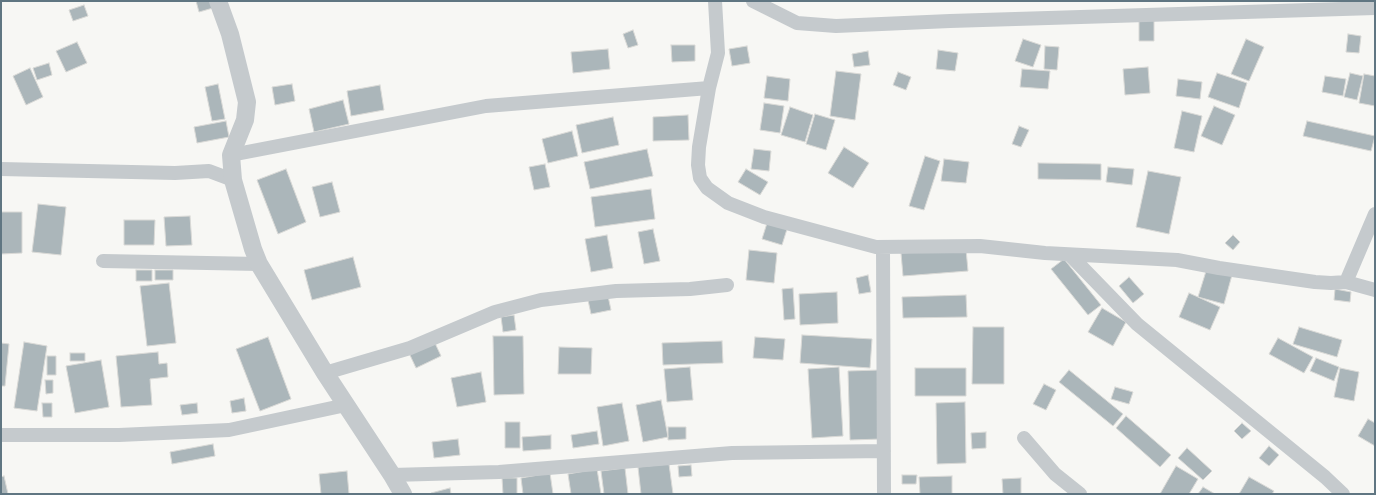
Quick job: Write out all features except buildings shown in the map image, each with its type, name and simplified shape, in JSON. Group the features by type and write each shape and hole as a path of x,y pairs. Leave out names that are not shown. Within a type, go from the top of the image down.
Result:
{"street":[{"path":"218,1 230,34 247,102 245,120 231,155 233,180 252,249 259,264 325,373 403,494"},
{"path":"715,1 718,53 709,88 699,147 698,165 700,178 708,188 728,203 764,217 876,247 980,246 1070,254 1177,260 1219,268 1316,282 1346,282 1375,290"},
{"path":"753,1 797,23 836,26 1375,8"},
{"path":"231,155 486,106 709,88"},
{"path":"1,169 175,172 210,171 233,180"},
{"path":"1346,282 1375,214"},
{"path":"882,247 884,494"},
{"path":"1070,254 1137,324 1319,472 1343,494"},
{"path":"103,261 259,264"},
{"path":"325,373 410,348 495,312 541,300 616,291 690,289 727,285"},
{"path":"1,435 119,435 229,430 346,405"},
{"path":"1024,438 1055,474 1080,494"},
{"path":"392,475 499,472 732,453 884,451"}]}
